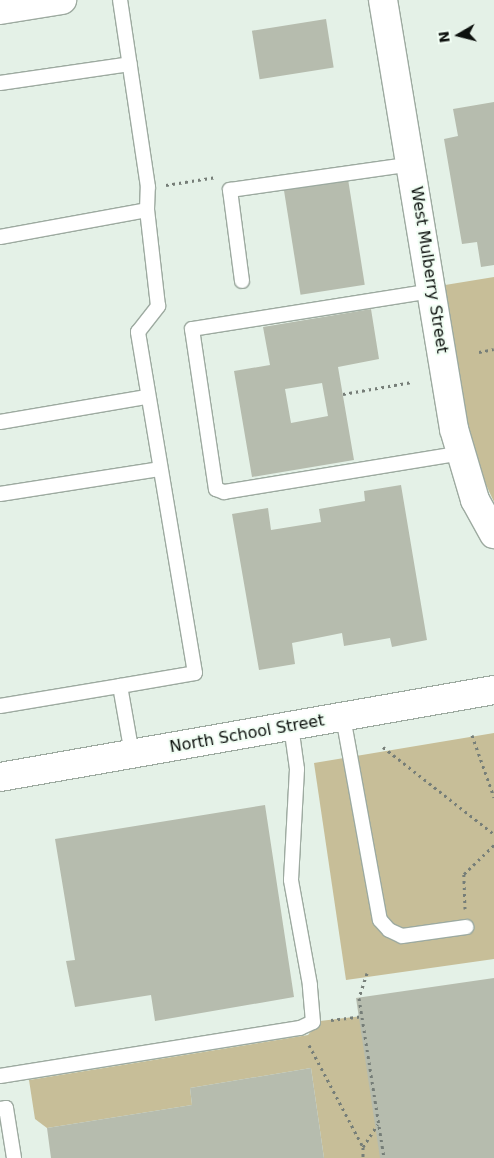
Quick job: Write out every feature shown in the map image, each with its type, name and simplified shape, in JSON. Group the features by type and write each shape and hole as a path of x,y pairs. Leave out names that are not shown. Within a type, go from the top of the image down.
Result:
{"street":[{"path":"0,10 62,0"},
{"name":"West Mulberry Street","path":"384,0 454,428 475,500 494,534"},
{"name":"North School Street","path":"0,778 494,690"}],"lane":[{"path":"0,706 195,673 159,469 138,332 158,306 147,210 148,188 120,0"},
{"path":"0,84 130,64"},
{"path":"242,281 230,190 412,164"},
{"path":"0,237 147,210"},
{"path":"432,291 192,330 216,489 224,492 461,453"},
{"path":"0,422 147,397"},
{"path":"0,494 159,469"},
{"path":"120,686 132,754"},
{"path":"343,717 380,920 389,930 402,936 466,927"},
{"path":"0,1076 307,1026 310,985 291,880 297,769 291,726"},
{"path":"0,1109 6,1108 14,1158"}],"path":[{"path":"479,352 494,349"},
{"path":"343,394 412,382"},
{"path":"472,735 494,797"},
{"path":"383,747 494,834"},
{"path":"466,927 464,874 494,845"},
{"path":"367,973 360,998 384,1158"},
{"path":"362,1016 307,1026 363,1147 364,1157"},
{"path":"363,1147 378,1124"}],"shaded area":[{"path":"494,277 494,502 475,461 459,405 439,286"},
{"path":"494,733 494,959 346,980 314,763"},
{"path":"362,1016 384,1158 324,1158 311,1068 190,1088 192,1105 47,1128 35,1119 29,1080 308,1035 320,1021"}],"building":[{"path":"326,19 334,67 260,79 252,31"},
{"path":"494,102 494,265 481,267 477,242 462,244 444,139 458,136 453,109"},
{"path":"348,179 365,285 301,295 284,189"},
{"path":"371,309 379,359 338,367 354,460 252,477 234,371 270,365 263,327","holes":["322,383 328,416 291,423 285,389"]},
{"path":"401,485 427,640 392,647 390,638 344,646 342,633 292,643 295,664 259,670 232,514 268,508 271,530 321,522 319,509 365,501 364,491"},
{"path":"265,805 294,997 155,1021 151,995 75,1007 66,961 75,960 55,839"},
{"path":"494,978 494,1158 380,1158 356,998"},
{"path":"311,1068 324,1158 51,1158 47,1128 192,1105 190,1088"}]}
